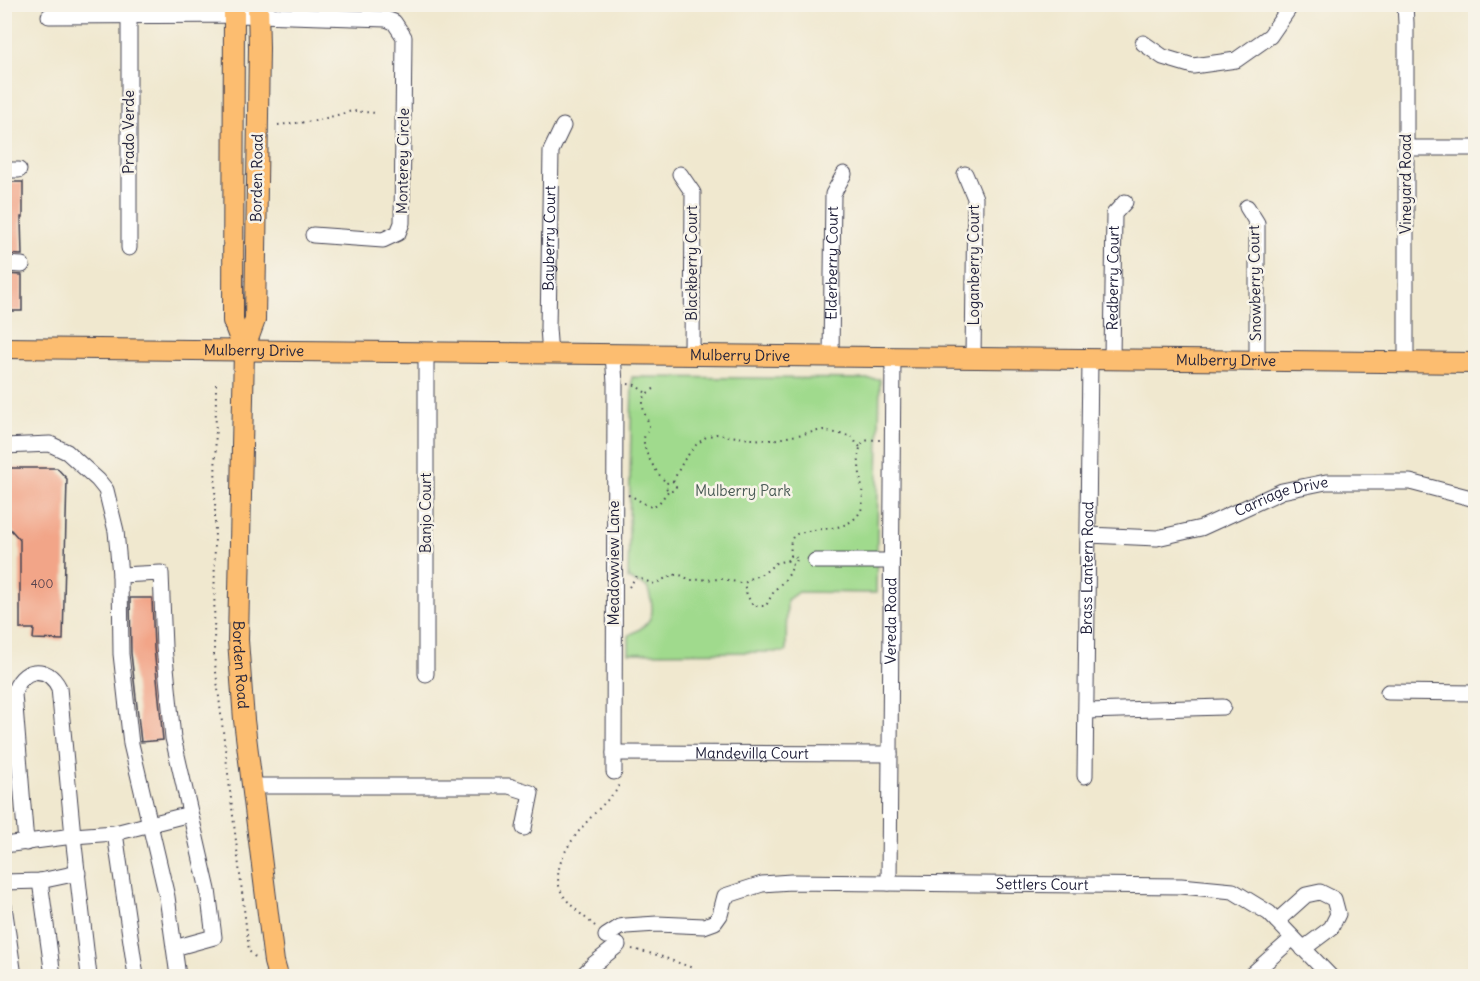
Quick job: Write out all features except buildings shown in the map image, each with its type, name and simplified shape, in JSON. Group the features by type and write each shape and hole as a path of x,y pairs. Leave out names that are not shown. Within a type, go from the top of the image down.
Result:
{"main road":[{"name":"Borden Road","path":"233,10 233,321 244,350"},
{"name":"Borden Road","path":"258,10 255,320 244,350 238,640 251,786 278,976"},
{"name":"Mulberry Drive","path":"4,348 1476,363"}],"street":[{"path":"1143,43 1163,57 1193,66 1236,60 1270,36 1292,4"},
{"name":"Vineyard Road","path":"1405,4 1406,363"},
{"path":"49,16 129,16 258,10"},
{"name":"Monterey Circle","path":"258,10 386,19 394,22 404,38 402,223 398,233 383,240 313,236"},
{"name":"Prado Verde","path":"129,16 129,248"},
{"name":"Bayberry Court","path":"550,354 548,328 550,152 563,126"},
{"path":"1406,148 1476,148"},
{"name":"Blackberry Court","path":"680,174 693,193 692,355"},
{"name":"Elderberry Court","path":"831,356 833,194 844,174"},
{"name":"Loganberry Court","path":"965,174 975,198 973,357"},
{"name":"Redberry Court","path":"1112,359 1114,214 1125,202"},
{"name":"Snowberry Court","path":"1247,207 1257,223 1257,360"},
{"path":"4,264 22,265"},
{"name":"Banjo Court","path":"426,352 426,674"},
{"name":"Meadowview Lane","path":"613,354 615,383 614,753 618,776"},
{"name":"Vereda Road","path":"889,883 893,357"},
{"name":"Brass Lantern Road","path":"1085,776 1090,359"},
{"path":"4,446 50,444 68,452 106,490 116,531 120,575 121,654 130,732 167,897 178,976"},
{"name":"Carriage Drive","path":"1088,535 1156,538 1190,531 1282,491 1326,482 1410,482 1476,501"},
{"path":"815,561 891,561"},
{"path":"120,575 161,573 164,647 173,738 208,890 214,937 174,948"},
{"path":"27,843 10,700 20,680 32,672 38,672 51,677 59,688 89,976"},
{"path":"1388,692 1476,693"},
{"path":"1086,711 1223,707"},
{"name":"Mandevilla Court","path":"614,753 890,754"},
{"path":"251,786 509,786 531,793 524,828"},
{"path":"4,845 115,833 190,814"},
{"path":"115,833 136,976"},
{"path":"4,882 40,881 78,873"},
{"path":"40,881 53,976"},
{"name":"Settlers Court","path":"612,940 620,927 657,924 704,926 715,922 720,915 725,896 762,884 790,882 1181,886 1233,891 1269,913 1330,976"},
{"path":"1250,976 1298,943 1331,928 1338,914 1334,899 1320,892 1306,895 1277,921"},
{"path":"4,906 14,976"},
{"path":"582,976 612,940"}],"path":[{"path":"278,125 315,121 352,111 376,113"},
{"path":"615,383 635,385 646,393"},
{"path":"654,389 646,393 644,398 643,406 649,423 644,436 644,446 669,490"},
{"path":"667,483 673,481 684,460 696,445 716,434 772,440 823,430 853,437 860,447"},
{"path":"744,584 776,563 788,560 791,556 792,537 796,534 849,524 859,515 864,506 860,474 861,444 869,440 892,440"},
{"path":"615,495 637,498 652,507 659,503 669,490 676,488 673,481"},
{"path":"744,584 753,606 766,606 772,595 788,577 792,565 795,564 794,556 791,556"},
{"path":"788,560 788,563 792,565"},
{"path":"614,590 629,587 636,577 654,584 675,574 682,575 689,580 723,579 744,584"},
{"path":"618,776 616,791 571,842 563,855 558,873 561,890 571,904 612,940 640,952 657,955 705,976"}],"green space":[{"name":"Mulberry Park","path":"632,377 880,379 876,593 798,592 787,600 786,652 629,653 629,635 644,626 652,610 647,587 628,579"}]}
